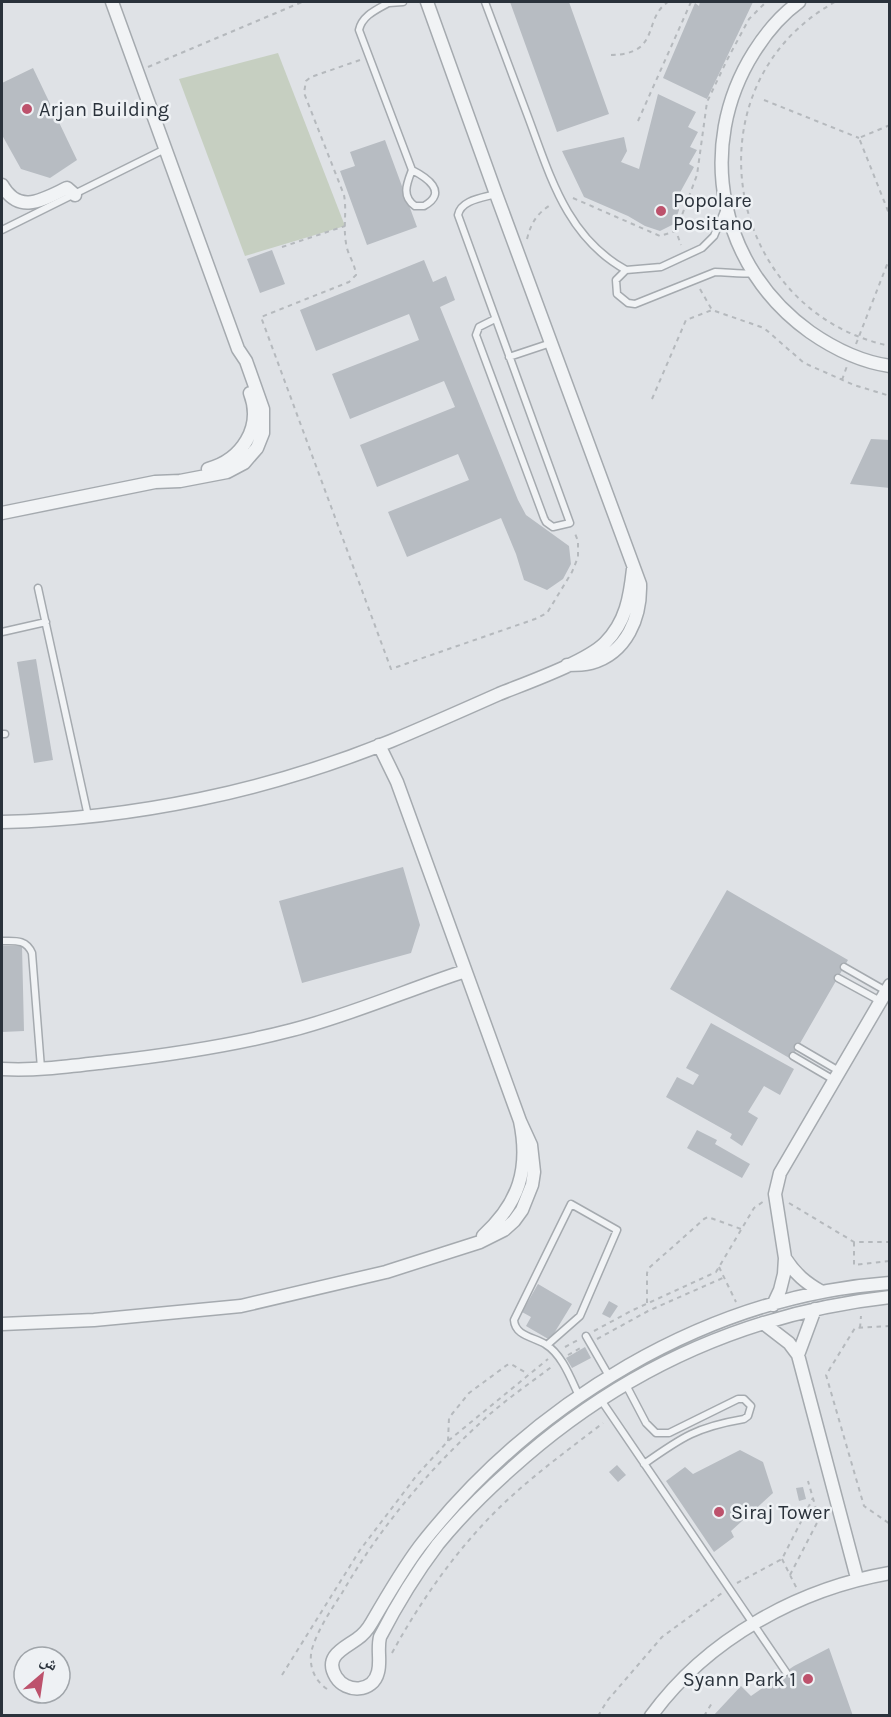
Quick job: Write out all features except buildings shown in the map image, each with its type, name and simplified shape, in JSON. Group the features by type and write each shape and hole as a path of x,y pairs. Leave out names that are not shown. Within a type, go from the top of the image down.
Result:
{"street":[{"path":"2,513 155,483 170,477 210,469 238,453 245,444 253,424 254,403 240,364 238,349 112,2"},
{"path":"2,822 88,817 159,807 242,789 323,765 384,744 567,665 603,645 617,629 626,610 633,567 427,2"},
{"path":"793,3 765,35 744,69 730,101 723,135 721,171 726,206 738,244 753,273 773,299 796,321 822,340 851,355 890,366"},
{"path":"2,185 11,198 22,203 33,202 67,188 75,195"},
{"path":"2,1324 94,1320 241,1306 386,1272 467,1246 496,1224 508,1209 522,1176 524,1139 520,1121 384,744"},
{"path":"2,1069 41,1069 178,1053 293,1030 347,1014 465,970"},
{"path":"773,1305 782,1282 785,1258 775,1194 780,1173 885,992"},
{"path":"785,1258 801,1278 822,1292"},
{"path":"890,1283 822,1292 741,1315 682,1338 638,1359 579,1396 519,1442 469,1489 439,1523 399,1576 368,1628 358,1638 341,1648 335,1656 332,1666 335,1677 353,1689 363,1688 373,1683 378,1674 377,1647 380,1636 396,1606 434,1551 464,1514 543,1440 600,1399 625,1383 692,1349 763,1323 815,1309 890,1297"},
{"path":"798,1356 815,1309"},
{"path":"763,1323 789,1343 798,1356 857,1578"},
{"path":"651,1716 661,1702 702,1660 753,1624 801,1598 857,1578 890,1573"}],"lane":[{"path":"403,2 390,2 366,16 359,30 412,170 406,188 408,198 415,206 429,204 434,196 432,183 428,178 412,170"},
{"path":"485,2 560,200 580,231 607,260 626,270 661,267 685,257 702,248 714,236 726,206"},
{"path":"2,230 166,148"},
{"path":"495,319 479,327 476,335 535,496 549,525 570,523 458,215 463,205 496,194"},
{"path":"626,270 616,280 615,287 617,294 628,303 635,304 715,272 744,275 753,273"},
{"path":"509,357 551,343"},
{"path":"38,588 88,817"},
{"path":"2,632 46,622"},
{"path":"2,941 22,941 32,953 41,1069"},
{"path":"844,967 885,992"},
{"path":"838,978 885,992"},
{"path":"798,1047 836,1076"},
{"path":"793,1056 836,1076"},
{"path":"547,1345 580,1316 617,1230 571,1204 514,1320 514,1325 521,1333 547,1345 565,1367 579,1396"},
{"path":"586,1336 609,1376"},
{"path":"625,1383 646,1423 656,1433 669,1433 738,1399 748,1402 751,1406 751,1411 744,1419 699,1429 673,1443 644,1464"},
{"path":"600,1399 786,1672"}],"path":[{"path":"138,72 302,2"},
{"path":"611,55 631,52 639,47 651,32 658,13 668,2"},
{"path":"638,121 691,2"},
{"path":"685,257 676,231 697,175 707,102 749,19 766,2"},
{"path":"835,2 821,9 797,28 777,51 761,77 741,136 740,168 743,199 751,229 765,257 783,283 805,305 830,323 858,338 890,346"},
{"path":"369,58 316,74 306,81 304,87 305,99 344,195 346,246 356,275 353,279 261,317 391,669 547,613 572,572 578,557 578,541 570,523"},
{"path":"764,100 859,138 890,125"},
{"path":"859,138 890,216"},
{"path":"520,254 528,250 527,241 531,223 546,208 567,195 660,236 676,231"},
{"path":"282,247 345,226"},
{"path":"842,380 890,257"},
{"path":"695,279 712,310"},
{"path":"652,399 686,320 712,310 764,328 804,363 842,380 890,396"},
{"path":"282,1676 360,1550 403,1492 448,1441 554,1353 647,1303 716,1272 754,1208 775,1194 854,1242 890,1242"},
{"path":"647,1303 649,1268 704,1219 708,1217 741,1229"},
{"path":"854,1242 854,1265 890,1261"},
{"path":"719,1267 741,1315"},
{"path":"890,1326 855,1328 826,1375 864,1506 890,1524"},
{"path":"448,1441 449,1418 469,1393 507,1365 511,1364 529,1374"},
{"path":"790,1575 819,1519 808,1480"},
{"path":"598,1716 607,1701 662,1636 728,1588 783,1559 813,1498"},
{"path":"783,1559 801,1598"},
{"path":"704,1716 712,1703"}],"green space":[{"path":"278,53 345,226 245,256 179,79"}],"place":[{"name":"Arjan Building","path":"27,109"},
{"name":"Popolare Positano","path":"661,211"},
{"name":"Siraj Tower","path":"719,1512"},
{"name":"Syann Park 1","path":"808,1679"}]}
